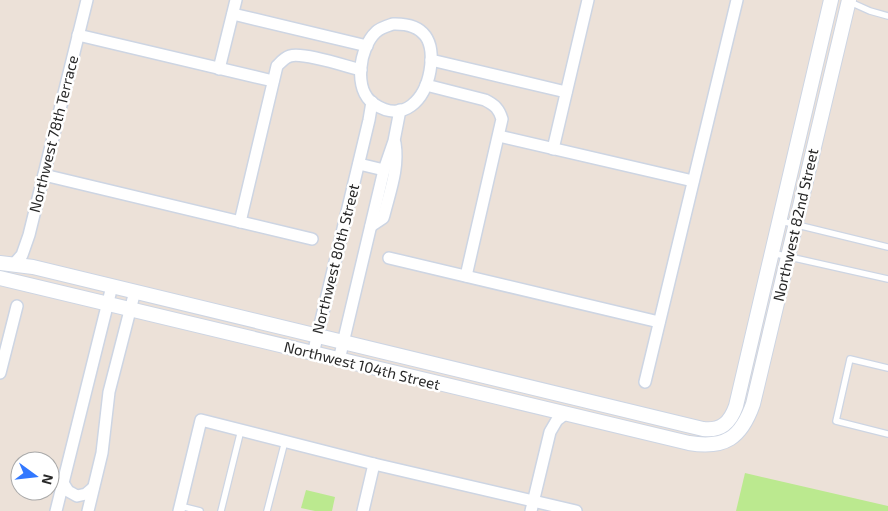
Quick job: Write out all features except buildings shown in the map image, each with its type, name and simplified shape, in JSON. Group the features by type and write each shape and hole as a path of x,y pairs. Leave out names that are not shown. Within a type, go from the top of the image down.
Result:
{"street":[{"name":"Northwest 78th Terrace","path":"7,263 22,255 26,247 87,0"},
{"path":"220,69 236,0"},
{"path":"553,148 588,0"},
{"path":"645,382 736,0"},
{"name":"Northwest 82nd Street","path":"718,428 726,425 732,417 736,406 831,0"},
{"name":"Northwest 82nd Street","path":"725,441 738,432 748,420 753,404 849,1"},
{"path":"233,14 367,46"},
{"path":"393,24 410,26 425,36 430,43 432,60 421,97 409,107 391,111 381,108 364,94 361,84 361,70 367,46 376,32 393,24"},
{"path":"78,35 273,81"},
{"path":"240,222 277,66 283,59 291,56 301,56 361,70"},
{"path":"432,60 566,92"},
{"path":"426,85 494,104 502,119 466,276"},
{"name":"Northwest 80th Street","path":"313,354 372,102"},
{"name":"Northwest 80th Street","path":"339,360 384,170 394,141 400,110"},
{"path":"499,136 693,181"},
{"name":"Northwest 80th Street","path":"371,226 384,215 396,170 397,160 394,141"},
{"name":"Northwest 80th Street","path":"359,164 384,170"},
{"path":"44,175 312,239"},
{"path":"389,258 659,322"},
{"name":"Northwest 104th Street","path":"7,263 135,291 702,429 711,430 718,428"},
{"name":"Northwest 104th Street","path":"0,278 564,414 702,445 714,445 725,441"},
{"path":"56,511 112,286"},
{"path":"88,511 102,453 109,392 135,291"},
{"path":"0,373 17,306"},
{"path":"0,360 5,348"},
{"path":"532,506 550,432 564,414"},
{"path":"179,509 201,420 532,506 576,511"},
{"path":"363,511 374,464"},
{"path":"63,483 68,491 77,496 86,494 93,488"}],"lane":[{"path":"849,1 870,11 888,16"},
{"path":"779,220 888,247"},
{"path":"772,253 888,279"},
{"path":"888,368 850,359 836,422 888,434"},
{"path":"221,511 242,430"},
{"path":"267,511 285,441"},
{"path":"179,509 200,511"}],"green space":[{"path":"745,473 888,506 888,511 736,511"},
{"path":"306,490 335,497 332,511 315,511 301,508"}]}
